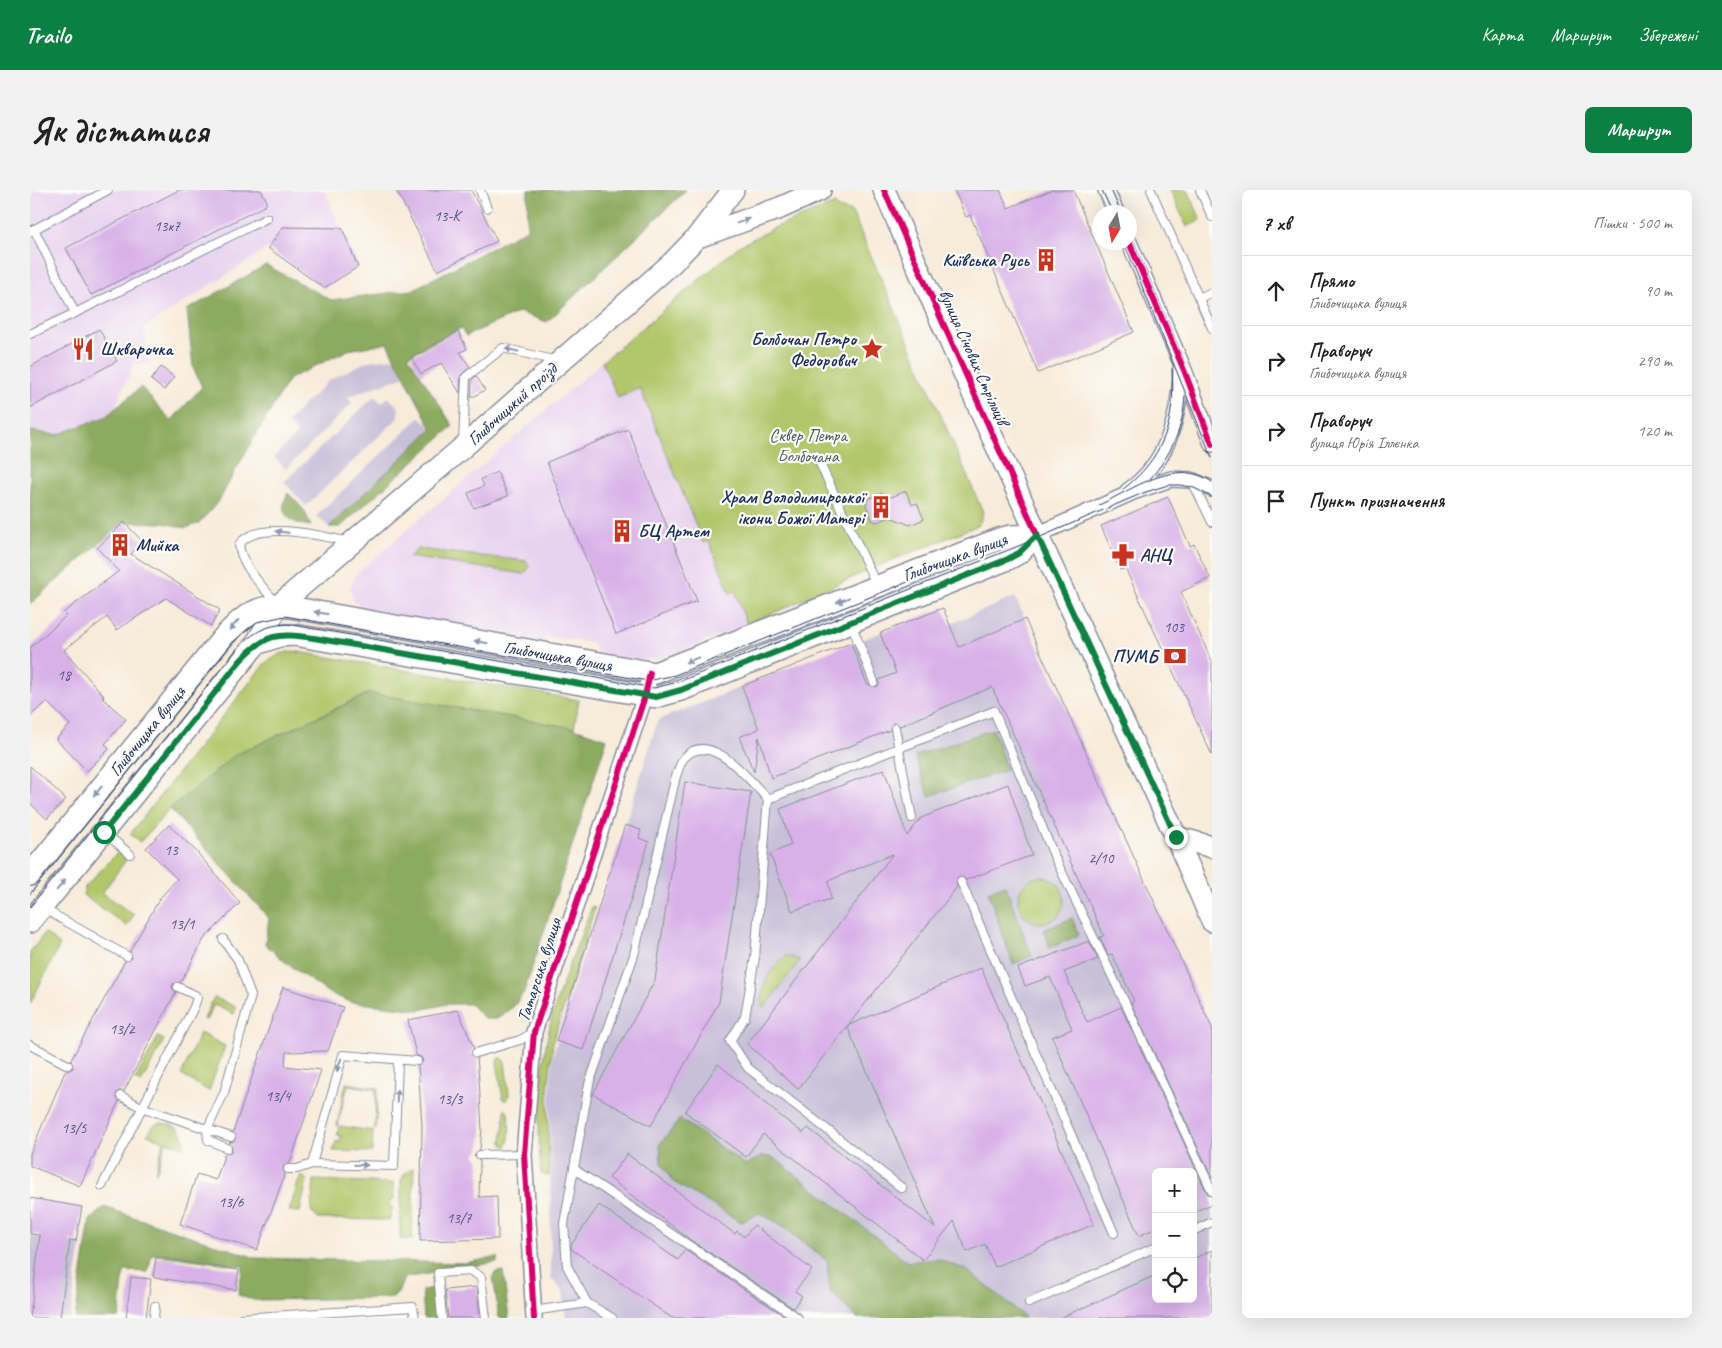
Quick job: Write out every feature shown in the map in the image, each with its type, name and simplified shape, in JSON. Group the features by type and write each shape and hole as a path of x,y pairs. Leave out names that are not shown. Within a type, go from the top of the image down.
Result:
{"main road":[{"name":"Глибочицький проїзд","path":"278,606 353,543 672,263 698,237 733,190"},
{"path":"698,237 780,208 820,190"},
{"name":"вулиця Січових Стрільців","path":"884,190 984,421 1176,837 1212,921"},
{"name":"Глибочицька вулиця","path":"30,875 240,619 252,612 278,606 650,673 671,668 999,539 1011,536 1037,535"},
{"name":"Глибочицька вулиця","path":"256,644 280,636 314,638 656,697 674,692 851,623 1008,559 1019,553 1037,535"},
{"path":"278,606 280,636"},
{"name":"Глибочицька вулиця","path":"36,915 256,644 278,606"},
{"path":"1176,837 1212,847"}],"street":[{"path":"1106,190 1113,205"},
{"path":"1132,250 1179,359 1212,444"},
{"path":"1105,505 1141,480 1157,461 1166,445 1178,411 1181,372 1179,359"},
{"path":"1037,535 1165,481 1192,480 1212,489"},
{"name":"Татарська вулиця","path":"534,1314 524,1154 534,1032 645,696 650,673"}],"lane":[{"path":"75,313 32,230 108,190"},
{"path":"480,190 487,208"},
{"path":"1151,190 1212,328"},
{"path":"1200,190 1212,217"},
{"path":"30,334 267,218"},
{"path":"1199,298 1212,292"},
{"path":"462,448 466,377 503,348 559,362"},
{"path":"816,454 877,586"},
{"path":"1192,480 1212,522"},
{"path":"278,606 246,566 240,554 239,545 243,538 266,530 330,538 353,543"},
{"path":"851,623 874,682"},
{"path":"768,799 994,711 1055,858 1131,1014 1212,1191"},
{"path":"894,728 912,818"},
{"path":"612,1318 587,1303 566,1266 564,1224 590,1084 634,955 676,776 684,758 697,750 714,750 731,762 768,799 755,957 745,1017 730,1041 748,1068 902,1188"},
{"path":"104,832 130,854"},
{"path":"961,882 1114,1234"},
{"path":"36,915 127,956"},
{"path":"223,939 238,960 251,996 224,1093 207,1130 208,1140 227,1148"},
{"path":"102,1186 197,998 178,987"},
{"path":"476,1053 520,1040 534,1032"},
{"path":"30,1045 68,1066"},
{"path":"312,1164 343,1055 417,1062"},
{"path":"288,1169 297,1169 312,1164 394,1166 398,1061"},
{"path":"121,1096 141,1107 231,1138"},
{"path":"480,1155 524,1154"},
{"path":"574,1169 798,1318"},
{"path":"1197,1229 1212,1222"},
{"path":"1028,1303 1152,1249"},
{"path":"442,1318 438,1273 471,1271 481,1278 486,1318"},
{"path":"534,1314 587,1303"},
{"path":"154,1318 155,1306"},
{"path":"241,1318 413,1307 415,1318"}],"shaded area":[{"path":"30,190 324,190 358,267 324,288 268,248 144,328 150,364 134,364 115,407 105,417 56,435 30,431"},
{"path":"395,358 403,377 347,397 352,403 286,469 274,457 298,433 287,422 329,380 368,361"},
{"path":"602,362 618,398 640,388 703,543 709,541 730,592 735,591 747,625 662,658 643,660 597,653 592,643 545,636 544,644 367,611 354,602 350,588 356,574"},
{"path":"375,396 382,403 388,397 399,408 397,419 306,506 284,482"},
{"path":"420,417 432,429 329,527 316,516"},
{"path":"1015,597 1212,1032 1212,1318 566,1318 563,1291 551,1278 550,1091 553,1055 658,720 943,608 950,624"},
{"path":"30,1236 81,1243 70,1318 30,1318"}],"green space":[{"path":"528,190 686,190 547,322 519,312 466,336 461,328 408,356 453,426 340,527 329,527 432,429 387,343 348,350 289,379 219,501 199,523 186,528 163,523 124,522 30,604 30,431 56,435 105,417 141,387 171,421 202,387 193,367 187,310 266,265 331,300 412,290 527,229"},
{"path":"1170,190 1188,190 1201,220 1187,227"},
{"name":"Сквер Петра Болбочана","path":"835,204 839,208 852,212 983,512 979,525 878,566 747,625 735,591 730,593 709,541 703,543 640,388 618,398 602,362 739,246 776,227"},
{"path":"288,493 304,510 311,526 297,523 288,517 284,507"},
{"path":"418,549 526,561 530,567 524,574 409,557"},
{"path":"293,651 579,700 574,728 369,693 235,755 170,809 140,842 130,834 265,663 280,654"},
{"path":"370,693 574,728 607,739 524,992 514,1006 497,1019 485,1019 470,1004 447,1004 420,1010 351,1002 329,993 290,966 265,944 269,918 170,809 235,755"},
{"path":"993,729 1007,770 929,796 915,756"},
{"path":"119,851 128,857 102,893 134,915 127,926 83,895 85,887"},
{"path":"1037,877 1045,877 1054,881 1060,887 1064,900 1060,913 1054,919 1045,923 1037,923 1028,919 1022,913 1018,904 1018,896 1022,887 1028,881"},
{"path":"1005,885 1032,956 1013,964 988,892"},
{"path":"592,906 595,908 553,1041 548,1091 549,1176 541,1174 539,1132 539,1110 546,1044 556,1003"},
{"path":"1072,918 1079,935 1050,948 1044,930"},
{"path":"45,933 60,945 30,1004 30,952"},
{"path":"786,956 800,960 765,1007 762,1006 763,991 771,971"},
{"path":"214,997 236,1007 234,1014 214,1005 206,1020 204,1019"},
{"path":"200,1033 225,1046 209,1091 181,1075"},
{"path":"158,1037 164,1040 141,1083 135,1080"},
{"path":"501,1057 505,1062 509,1095 506,1101 503,1099 497,1063"},
{"path":"346,1083 378,1088 375,1130 376,1089 348,1085 337,1126"},
{"path":"505,1109 508,1112 510,1130 506,1147 502,1143"},
{"path":"680,1119 746,1165 762,1156 774,1158 908,1262 937,1259 967,1270 1026,1318 857,1318 830,1292 827,1261 780,1224 759,1213 741,1222 672,1181 661,1162 660,1144"},
{"path":"160,1123 179,1129 183,1136 184,1147 166,1142 156,1173 164,1141 147,1135 154,1125"},
{"path":"339,1126 373,1131 372,1152 333,1151 336,1141 340,1142 341,1136 337,1135"},
{"path":"414,1168 412,1240 400,1239 401,1180 406,1172"},
{"path":"300,1177 304,1177 307,1180 300,1212 289,1211"},
{"path":"314,1180 394,1183 394,1199 391,1199 390,1207 393,1208 389,1220 318,1219 311,1211"},
{"path":"104,1207 256,1258 464,1263 498,1257 497,1262 404,1278 398,1293 391,1298 254,1300 238,1295 243,1266 152,1254 148,1272 124,1271 119,1318 75,1318 90,1220"},
{"path":"503,1271 509,1318 499,1318 493,1276 496,1272"},
{"path":"434,1288 437,1318 424,1318 422,1290"}],"building":[{"path":"179,190 261,190 266,199 266,205 91,295 66,248"},
{"path":"396,190 471,190 497,241 438,271"},
{"name":"Київська Русь","path":"954,190 1000,190 1008,208 1052,190 1073,190 1092,234 1092,250 1099,250 1134,332 1038,373 970,215 966,217"},
{"path":"283,227 342,228 358,267 324,288 268,248"},
{"path":"99,329 117,361 30,408 30,367"},
{"path":"458,331 467,349 460,352 470,367 461,375 460,393 441,363 421,374 411,357"},
{"path":"161,367 174,377 164,390 151,380"},
{"path":"476,376 485,390 471,398 472,380"},
{"name":"БЦ Артем","path":"628,429 697,601 616,634 547,462"},
{"path":"497,472 508,496 474,508 468,493 484,486 481,479"},
{"name":"Храм Володимирської ікони Божої Матері","path":"906,491 912,505 917,503 924,519 910,525 890,517 877,522 872,520 866,505 868,499 882,493 891,497"},
{"path":"1168,497 1190,546 1194,544 1210,578 1181,592 1212,662 1212,755 1125,568 1120,570 1101,526"},
{"path":"124,522 143,542 131,554 220,610 211,626 166,598 117,630 107,617 64,650 104,696 102,698 126,719 105,744 109,749 87,771 56,739 70,725 47,702 30,716 30,648 66,616 63,613 119,571 97,548"},
{"path":"943,608 959,647 1025,619 1212,1028 1212,1178 1131,1003 1134,1001 1112,954 1108,955 1100,937 1104,936 992,687 900,726 893,723 890,730 771,778 759,737 754,772 739,737 759,729 742,686 851,643 867,684 876,687 879,685 879,680 896,673 880,633"},
{"path":"30,766 66,799 47,819 30,803"},
{"path":"884,769 907,836 921,818 1008,784 1032,855 966,880 962,877 957,878 957,887 798,1089 747,1044 893,854 828,881 831,899 792,911 770,854 791,845 780,809"},
{"path":"685,782 751,792 719,1002 651,1126 593,1094 655,980"},
{"path":"169,825 196,851 240,903 204,939 181,982 173,984 172,988 176,992 124,1091 119,1091 116,1094 119,1101 80,1186 30,1166 30,1154 65,1072 73,1068 71,1060 125,961 132,958 130,951 160,898 177,879 146,848"},
{"path":"625,825 641,830 639,838 649,842 583,1050 556,1041"},
{"path":"1089,941 1098,959 1064,972 1087,1022 1121,1007 1195,1168 1152,1168 1152,1230 1139,1236 1052,1037 1072,1029 1050,977 1025,986 1018,968"},
{"path":"981,968 1094,1224 995,1267 985,1244 967,1252 954,1221 923,1260 763,1134 746,1157 685,1112 718,1064 803,1133 808,1128 935,1228 847,1026"},
{"path":"283,987 343,1007 328,1051 286,1052 285,1066 321,1070 290,1163 283,1167 285,1174 257,1250 180,1224 197,1174 216,1180 225,1153 232,1151 229,1143 236,1139 233,1132"},
{"path":"458,1010 474,1048 471,1054 477,1058 482,1130 480,1149 474,1155 480,1161 479,1197 497,1196 498,1239 420,1241 422,1126 418,1066 423,1061 421,1057 416,1055 408,1020"},
{"path":"627,1154 735,1234 737,1231 744,1237 754,1225 812,1270 795,1291 802,1296 793,1308 692,1241 609,1178"},
{"path":"1197,1171 1207,1193 1212,1197 1212,1204 1197,1210"},
{"path":"30,1198 82,1207 76,1241 70,1240 60,1318 30,1318 40,1235 30,1234"},
{"path":"599,1205 678,1260 685,1250 786,1317 672,1318 571,1249 571,1245"},
{"path":"1212,1250 1212,1318 1060,1318 1152,1277 1152,1303 1197,1303 1197,1257"},
{"path":"156,1257 239,1270 236,1290 153,1277"},
{"path":"131,1277 151,1279 146,1318 126,1318"},
{"path":"477,1287 480,1318 448,1318 445,1290"}],"tram line":[{"path":"1102,190 1109,205"},
{"path":"1111,190 1118,205"},
{"path":"1137,249 1183,357 1212,435"},
{"path":"1127,250 1212,458"},
{"path":"1122,490 1148,465 1164,437 1172,405 1172,369"},
{"path":"1150,479 1164,460 1175,440 1182,419 1185,396"},
{"path":"1099,505 1140,484 1169,474 1184,473 1198,475 1212,482"},
{"path":"30,907 236,650 247,639 265,628 287,624 654,688 678,682 1031,541 1143,493 1168,485 1179,485 1192,487 1212,497"},
{"path":"30,894 233,642 257,622 285,616 648,681 675,675 953,564"}],"cycle path":[{"path":"884,190 1037,535"},
{"path":"1132,250 1184,370 1212,444"},
{"path":"534,1318 524,1154 534,1032 645,696 650,673"}],"place":[{"name":"Київська Русь","path":"1046,260"},
{"name":"Шкварочка","path":"83,349"},
{"name":"Болбочан Петро Федорович","path":"872,349"},
{"name":"Храм Володимирської ікони Божої Матері","path":"881,507"},
{"name":"БЦ Артем","path":"622,531"},
{"name":"Мийка","path":"120,545"},
{"name":"АНЦ","path":"1123,555"},
{"name":"ПУМБ","path":"1175,656"}],"route":[{"path":"104,832 240,661 256,644 271,638 294,635 314,638 656,697 681,690 1008,559 1019,553 1037,535 1176,837"}]}
